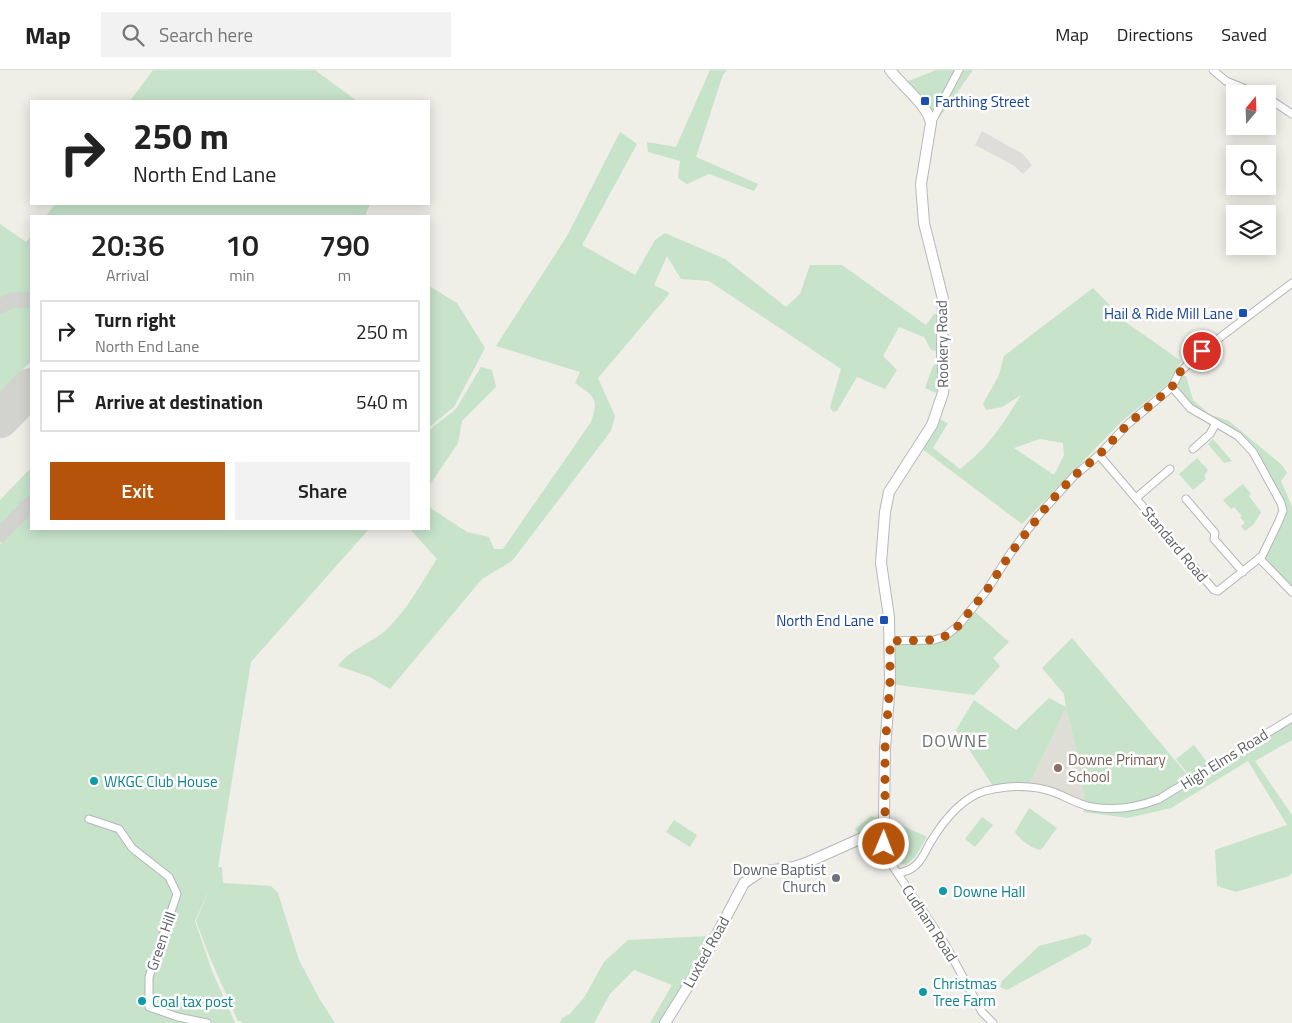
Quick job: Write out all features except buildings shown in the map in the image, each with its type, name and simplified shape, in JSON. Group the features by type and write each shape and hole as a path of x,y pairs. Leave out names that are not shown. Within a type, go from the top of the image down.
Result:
{"street":[{"path":"890,70 925,109 931,123"},
{"path":"931,123 959,70"},
{"path":"1212,70 1226,81 1236,85"},
{"path":"1276,103 1292,114"},
{"path":"925,109 941,105"},
{"name":"Rookery Road","path":"883,824 885,812 885,748 890,683 889,617 881,563 886,502 889,492 932,425 943,393 944,383 942,353 944,299 924,223 921,184 931,123"},
{"path":"890,641 934,640 944,637 958,626 987,590 1010,554 1050,502 1074,476 1099,455 1128,424 1172,387 1179,373 1202,351 1292,283"},
{"path":"1172,387 1190,408 1238,436 1253,452 1282,503 1283,511 1259,558 1292,592"},
{"path":"1193,449 1210,434 1216,423"},
{"name":"Standard Road","path":"1099,455 1214,590 1218,592 1259,558"},
{"path":"1136,498 1170,469"},
{"path":"1186,499 1215,533 1214,539 1243,572"},
{"name":"High Elms Road","path":"898,873 908,871 916,865 938,831 961,805 983,792 1010,787 1030,786 1092,807 1121,808 1142,805 1159,799 1292,718"},
{"name":"Green Hill","path":"89,819 119,829 132,848 169,877 177,894 149,977 149,1007 178,1017 207,1023"},
{"path":"883,824 886,855"},
{"name":"Luxted Road","path":"665,1023 698,970 744,883 760,872 794,867 806,863 871,834 883,824"},
{"name":"Cudham Road","path":"871,834 945,944 982,1012 993,1023"}],"shaded area":[{"path":"982,131 1023,154 1032,165 1023,174 1013,165 975,145"},
{"name":"Downe Primary School","path":"1066,708 1077,753 1085,801 1030,783"}],"green space":[{"path":"153,70 315,70 356,100 131,100"},
{"path":"710,70 727,70 723,75 696,157 758,184 754,191 709,174 687,184 678,178 680,161 648,152 647,142 676,147"},
{"path":"936,70 973,70 939,118 906,82"},
{"path":"620,132 637,144 582,245 635,275 655,240 665,233 725,259 786,307 800,294 810,265 842,265 926,325 934,314 938,314 940,352 931,350 924,337 899,327 883,356 897,370 885,389 857,377 837,411 833,412 830,407 841,369 709,281 681,279 667,256 654,285 670,293 598,378 615,416 611,431 512,561 482,579 390,689 370,677 338,666 355,650 381,634 395,621 437,559 411,530 430,530 430,508 467,532 489,537 494,549 503,549 591,422 595,403 591,395 575,383 580,372 496,346 567,236"},
{"path":"54,205 370,205 365,215 47,215"},
{"path":"0,224 26,242 30,237 30,294 14,293 0,299"},
{"path":"430,287 457,303 485,348 454,407 430,426"},
{"path":"1093,288 1127,323 1181,361 1169,383 1122,421 1022,524 921,448 937,418 948,423 933,448 960,469 979,453 1001,426 1021,395 1002,407 986,410 983,404 999,375 1004,356","holes":["1040,439 1063,443 1064,455 1054,475 1014,448"]},
{"path":"30,306 30,362 0,393 0,313 10,308"},
{"path":"939,362 941,395 925,388 933,366"},
{"path":"481,367 492,370 496,387 462,421 458,443 430,485 430,431 456,409"},
{"path":"1180,376 1186,376 1193,400 1209,414 1229,421 1282,465 1287,473 1281,481 1292,507 1292,590 1263,559 1285,510 1254,451 1191,407 1175,387"},
{"path":"1213,439 1232,461 1224,463 1208,444"},
{"path":"1197,458 1208,470 1204,476 1206,479 1193,490 1179,474"},
{"path":"30,469 30,495 0,526 0,500"},
{"path":"1243,484 1261,512 1254,524 1245,531 1241,526 1245,523 1240,517 1242,516 1234,507 1231,509 1223,500"},
{"path":"30,513 30,530 368,530 251,662 218,867 222,867 223,883 271,886 278,893 299,960 335,1023 242,1023 238,1021 196,921 211,886 195,921 212,971 235,1023 0,1023 0,544"},
{"path":"973,610 1009,642 993,658 1000,666 974,695 891,684 892,644 934,641"},
{"path":"1072,638 1190,778 1159,797 1121,806 1100,806 1085,801 1077,753 1066,708 1030,783 993,786 956,730 974,700 1016,730 1049,698 1066,707 1064,694 1042,668"},
{"path":"1292,720 1292,740 1255,761 1292,815 1292,873 1289,876 1236,892 1217,886 1215,850 1287,825 1248,761 1171,808 1128,818 1083,812 1085,807 1143,806 1193,780 1176,759 1194,745 1212,769"},
{"path":"1029,808 1057,828 1041,850 1026,843 1015,832"},
{"path":"871,816 880,818 874,826 859,835 855,829"},
{"path":"982,817 993,825 975,847 965,839"},
{"path":"674,820 697,835 690,847 666,832"},
{"path":"886,822 897,823 927,837 915,857 906,865 898,863 889,854 886,843"},
{"path":"1085,934 1092,939 1090,945 1007,990 1000,987 1002,981 1039,946"},
{"path":"710,936 686,982 660,1023 650,1023 672,985 634,970 610,994 594,1023 560,1023 562,1018 570,1014 585,996 604,962 628,940"}],"taxiway":[{"path":"0,306 12,300 30,300"},
{"path":"0,535 30,504"}],"runway":[{"path":"0,419 30,388"}],"place":[{"name":"Farthing Street","path":"925,101"},
{"name":"Hail & Ride Mill Lane","path":"1243,313"},
{"name":"North End Lane","path":"884,620"},
{"name":"Downe Primary School","path":"1058,768"},
{"name":"WKGC Club House","path":"94,781"},
{"name":"Downe Baptist Church","path":"836,878"},
{"name":"Downe Hall","path":"943,891"},
{"name":"Christmas Tree Farm","path":"923,992"},
{"name":"Coal tax post","path":"142,1001"}],"district":[{"name":"DOWNE","path":"955,740"}],"route":[{"path":"884,844 885,748 890,683 890,641 934,640 944,637 958,626 987,590 1010,554 1050,502 1128,424 1172,387 1179,373 1202,351"}]}
